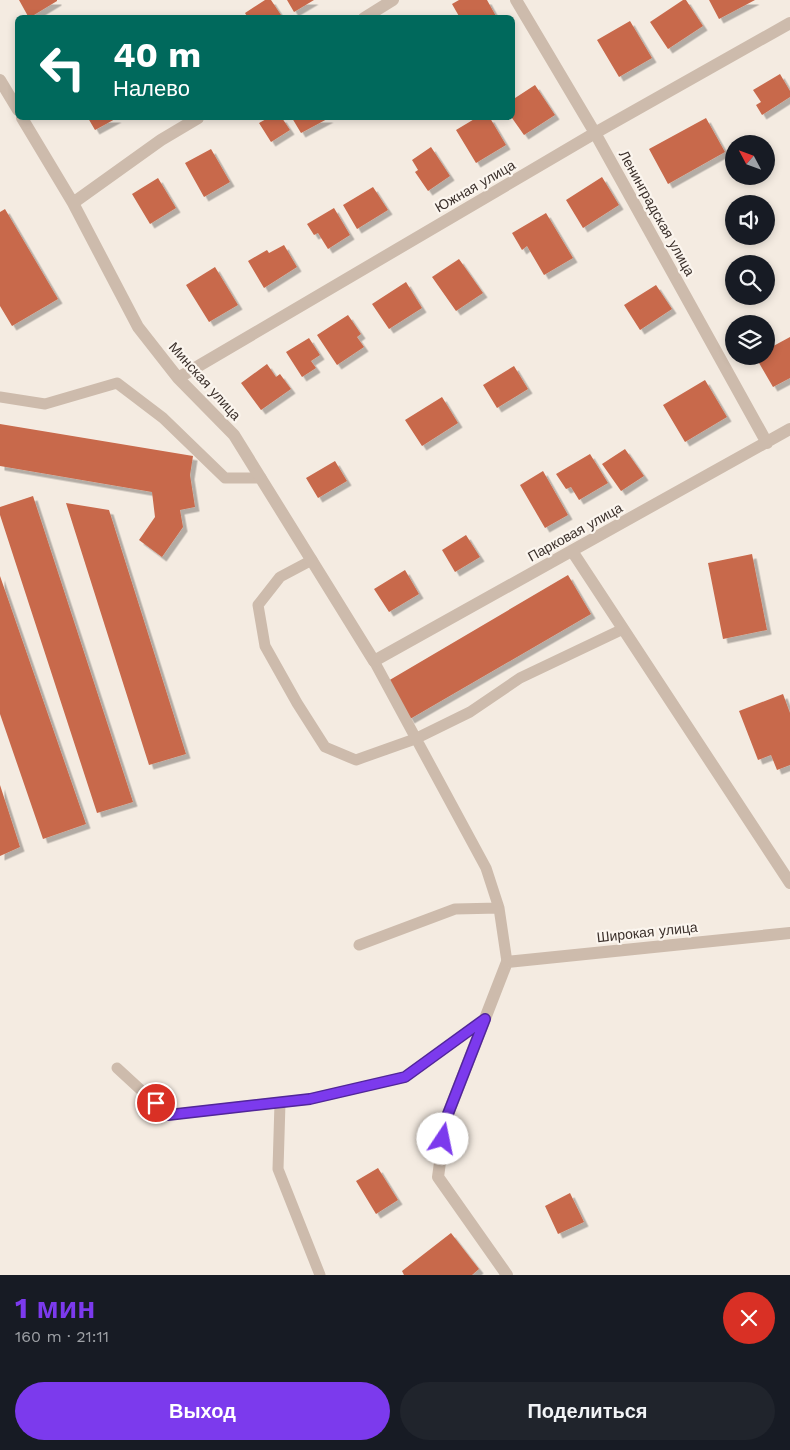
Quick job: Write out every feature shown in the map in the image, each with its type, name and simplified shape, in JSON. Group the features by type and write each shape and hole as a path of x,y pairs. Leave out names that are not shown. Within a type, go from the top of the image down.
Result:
{"street":[{"path":"369,15 393,0"},
{"name":"Ленинградская улица","path":"516,0 595,133 767,443"},
{"name":"Южная улица","path":"178,378 595,133 790,23"},
{"path":"0,80 15,105"},
{"name":"Минская улица","path":"23,120 72,203 138,327 178,378 234,435 374,661"},
{"path":"72,203 161,140 195,120"},
{"name":"Парковая улица","path":"374,661 790,429"},
{"path":"572,551 790,883"},
{"name":"Широкая улица","path":"507,962 790,933"},
{"path":"506,1275 438,1177 446,1119 507,962"}],"lane":[{"path":"0,397 45,404 116,383 163,418 225,478 261,478"},
{"path":"312,560 280,577 258,605 265,646 325,748 356,760 415,739 470,712 520,678 623,629"},
{"path":"374,661 486,868 499,908 507,962"},
{"path":"359,945 455,909 499,908"},
{"path":"117,1068 168,1115 280,1103 310,1099 405,1077 485,1019"},
{"path":"280,1103 278,1168 320,1275"}],"building":[{"path":"19,0 57,0 34,15 27,15"},
{"path":"265,0 271,0 281,15 246,15 245,13"},
{"path":"287,0 314,0 294,12"},
{"path":"459,0 487,0 495,15 458,15 452,4"},
{"path":"683,0 686,0 703,26 668,49 650,22"},
{"path":"709,0 755,0 719,19"},
{"path":"630,21 652,58 619,77 597,40"},
{"path":"780,74 790,91 790,97 762,115 756,105 761,102 753,90"},
{"path":"535,85 555,115 524,135 513,120 515,120 515,98"},
{"path":"706,118 725,152 668,184 649,149"},
{"path":"89,120 113,120 95,130"},
{"path":"264,120 283,120 290,130 271,142 259,123"},
{"path":"293,120 325,120 301,133"},
{"path":"473,120 491,120 506,145 476,163 456,130"},
{"path":"431,147 450,176 428,191 415,172 418,170 412,160"},
{"path":"211,149 230,182 204,197 185,163"},
{"path":"602,177 619,205 583,228 566,200"},
{"path":"158,178 176,208 150,224 132,194"},
{"path":"373,187 388,210 357,229 343,205"},
{"path":"334,208 350,235 328,249 318,233 314,235 307,224"},
{"path":"5,209 58,299 12,326 0,306 0,212"},
{"path":"546,213 573,258 544,275 527,246 522,250 512,233"},
{"path":"284,245 297,267 264,288 248,261 267,250 269,253"},
{"path":"459,259 483,293 456,311 432,277"},
{"path":"215,267 238,305 209,322 186,285"},
{"path":"406,282 422,308 389,329 372,304"},
{"path":"656,285 672,309 640,330 624,305"},
{"path":"348,315 361,334 357,337 364,347 337,365 317,335"},
{"path":"790,337 790,378 773,387 760,365 775,365 775,345"},
{"path":"309,338 320,355 311,361 316,368 302,377 286,352"},
{"path":"267,364 276,377 280,374 291,389 261,410 241,383"},
{"path":"514,366 528,389 497,408 483,385"},
{"path":"705,380 727,417 685,442 663,405"},
{"path":"442,397 458,423 422,446 405,420"},
{"path":"0,424 193,456 190,475 195,507 180,510 183,527 162,557 139,540 155,517 152,492 0,466"},
{"path":"625,449 644,476 621,491 602,464"},
{"path":"590,454 608,483 579,500 571,487 566,489 556,474"},
{"path":"335,461 347,481 318,498 306,478"},
{"path":"543,471 568,515 545,528 520,485"},
{"path":"33,496 133,802 97,813 0,515 0,507"},
{"path":"66,503 109,510 186,754 149,765"},
{"path":"466,535 480,557 455,572 442,550"},
{"path":"752,554 767,630 723,639 708,563"},
{"path":"405,570 419,594 389,612 374,589"},
{"path":"568,575 591,614 410,719 388,681"},
{"path":"0,576 86,824 43,839 0,714"},
{"path":"783,694 790,713 790,765 777,770 771,755 758,760 739,711"},
{"path":"0,785 20,847 0,856"},
{"path":"378,1168 398,1200 376,1214 356,1181"},
{"path":"570,1193 584,1222 558,1234 545,1206"},
{"path":"451,1233 479,1269 472,1275 404,1275 402,1271"}],"route":[{"path":"156,1103 168,1115 205,1112 310,1099 405,1077 485,1019 446,1119 443,1139"}]}
